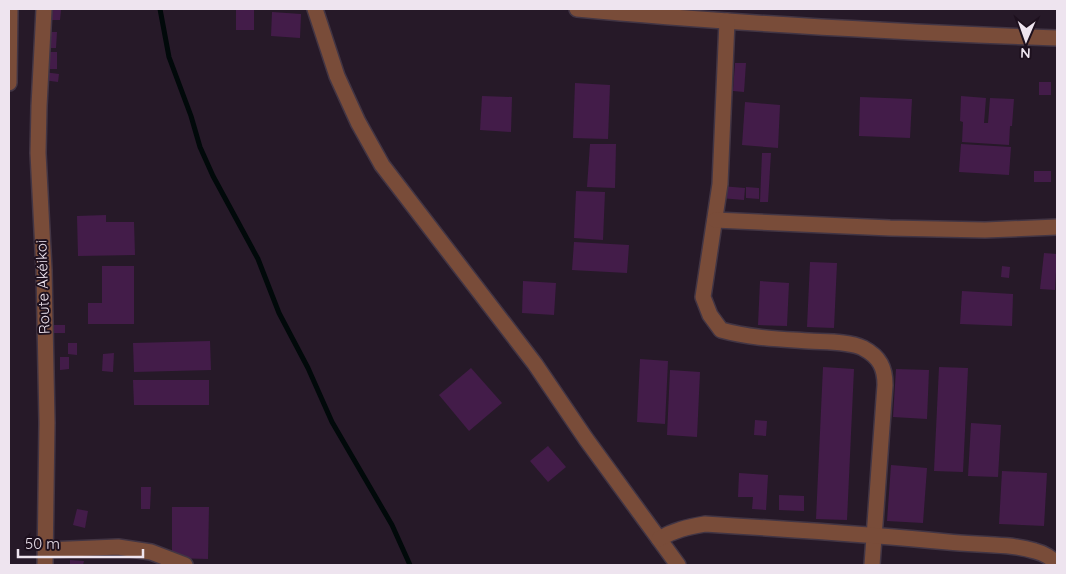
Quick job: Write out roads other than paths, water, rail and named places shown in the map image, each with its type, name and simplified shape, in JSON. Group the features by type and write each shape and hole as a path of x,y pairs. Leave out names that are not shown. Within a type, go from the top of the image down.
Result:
{"street":[{"path":"9,83 10,9"},
{"name":"Route Akéikoi","path":"44,9 38,106 38,153 44,270 47,423 45,565"},
{"path":"315,9 337,76 358,122 382,165 535,364 586,439 678,565"},
{"path":"577,9 860,30 1057,38"},
{"path":"727,21 720,175 703,297 710,315 721,330 754,338 835,342 862,348 877,358 885,371 885,386 872,565"},
{"path":"715,220 986,230 1057,227"},
{"path":"659,539 685,527 705,524 874,535 972,545 1019,547 1037,551 1054,560 1057,565"},
{"path":"46,550 118,547 151,559 185,565"}],"waterway":[{"path":"160,9 169,57 191,116 200,147 213,176 258,259 279,313 308,368 332,422 392,525 410,565"}]}
